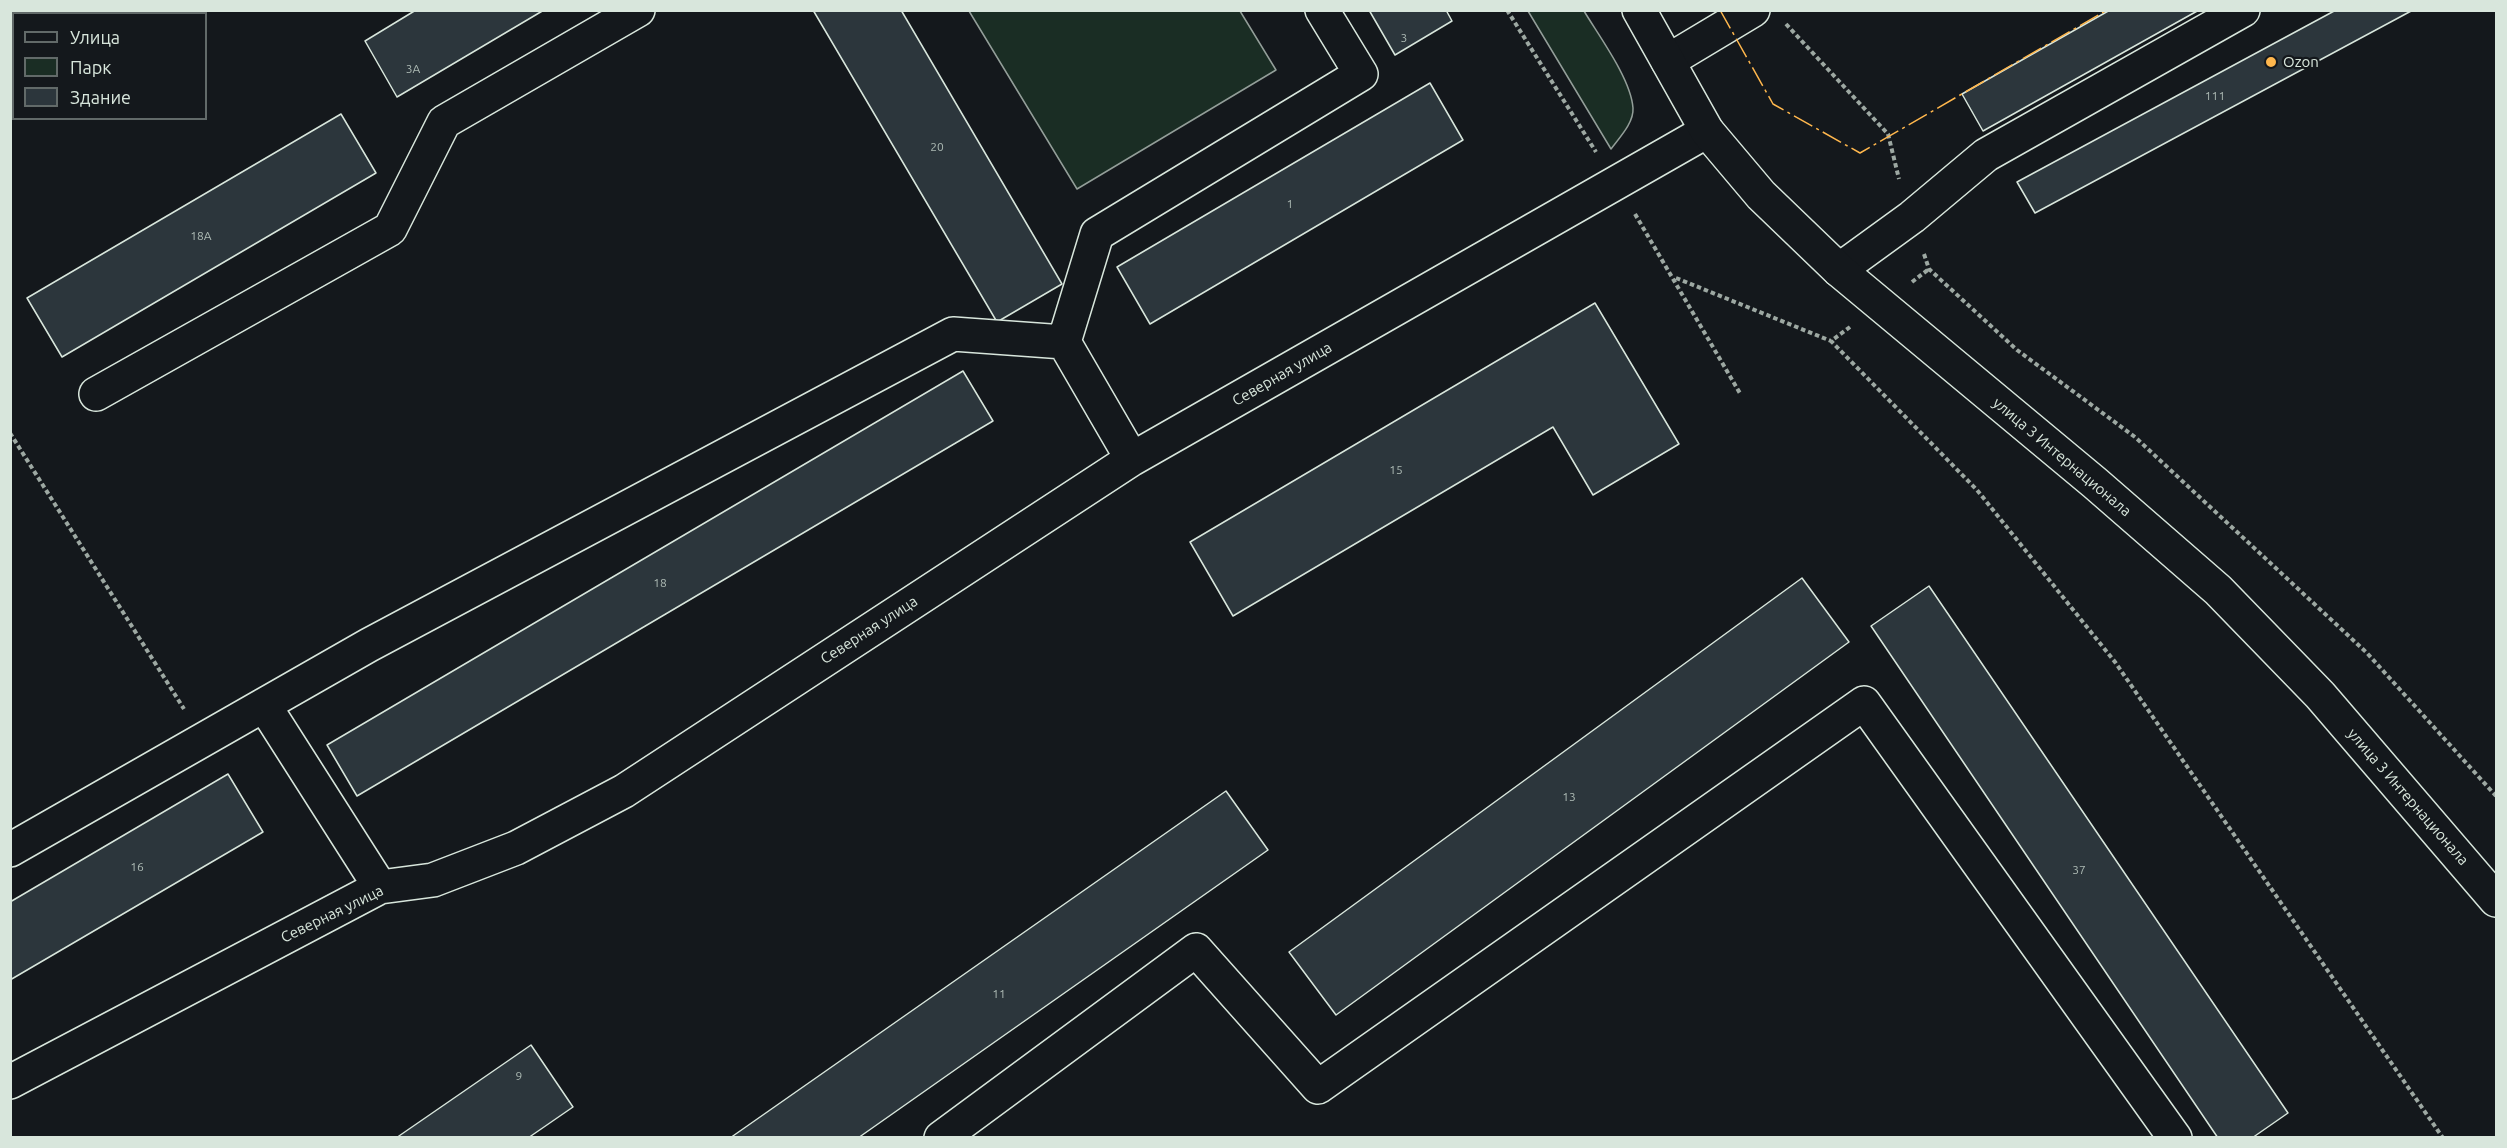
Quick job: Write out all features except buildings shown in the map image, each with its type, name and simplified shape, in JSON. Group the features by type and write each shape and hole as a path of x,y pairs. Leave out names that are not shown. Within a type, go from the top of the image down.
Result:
{"street":[{"path":"96,394 390,229 444,122 638,10"},
{"path":"1132,459 1064,342 1097,234 1361,74 1322,10"},
{"name":"улица 3 Интернационала","path":"1639,10 1707,131 1761,195 1839,270 2095,483 2218,591 2320,695 2496,900"},
{"path":"1839,270 1912,217 1986,155 2243,10"},
{"path":"1668,61 1768,16"},
{"name":"Северная улица","path":"10,1082 380,887 433,880 516,848 624,790 1132,459 1707,131"},
{"path":"10,850 369,645 953,334 1064,342"},
{"path":"941,1137 1196,950 1318,1087 1864,703 2175,1137"},
{"path":"264,705 380,887"}],"path":[{"path":"1507,10 1675,278 1742,395"},
{"path":"1768,16 1888,134 1929,268 2017,350 2135,437 2367,653 2496,796"},
{"path":"1831,341 1929,268"},
{"path":"1675,278 1831,341 1977,490 2115,662 2444,1137"},
{"path":"10,433 203,740"}],"green space":[{"path":"969,11 1240,11 1276,70 1077,189"},
{"path":"1528,11 1584,11 1621,71 1631,97 1633,114 1629,125 1611,149"}],"power":[{"path":"1720,10 1773,104 1860,153 2107,10"}],"place":[{"name":"Ozon","path":"2271,62"}]}
